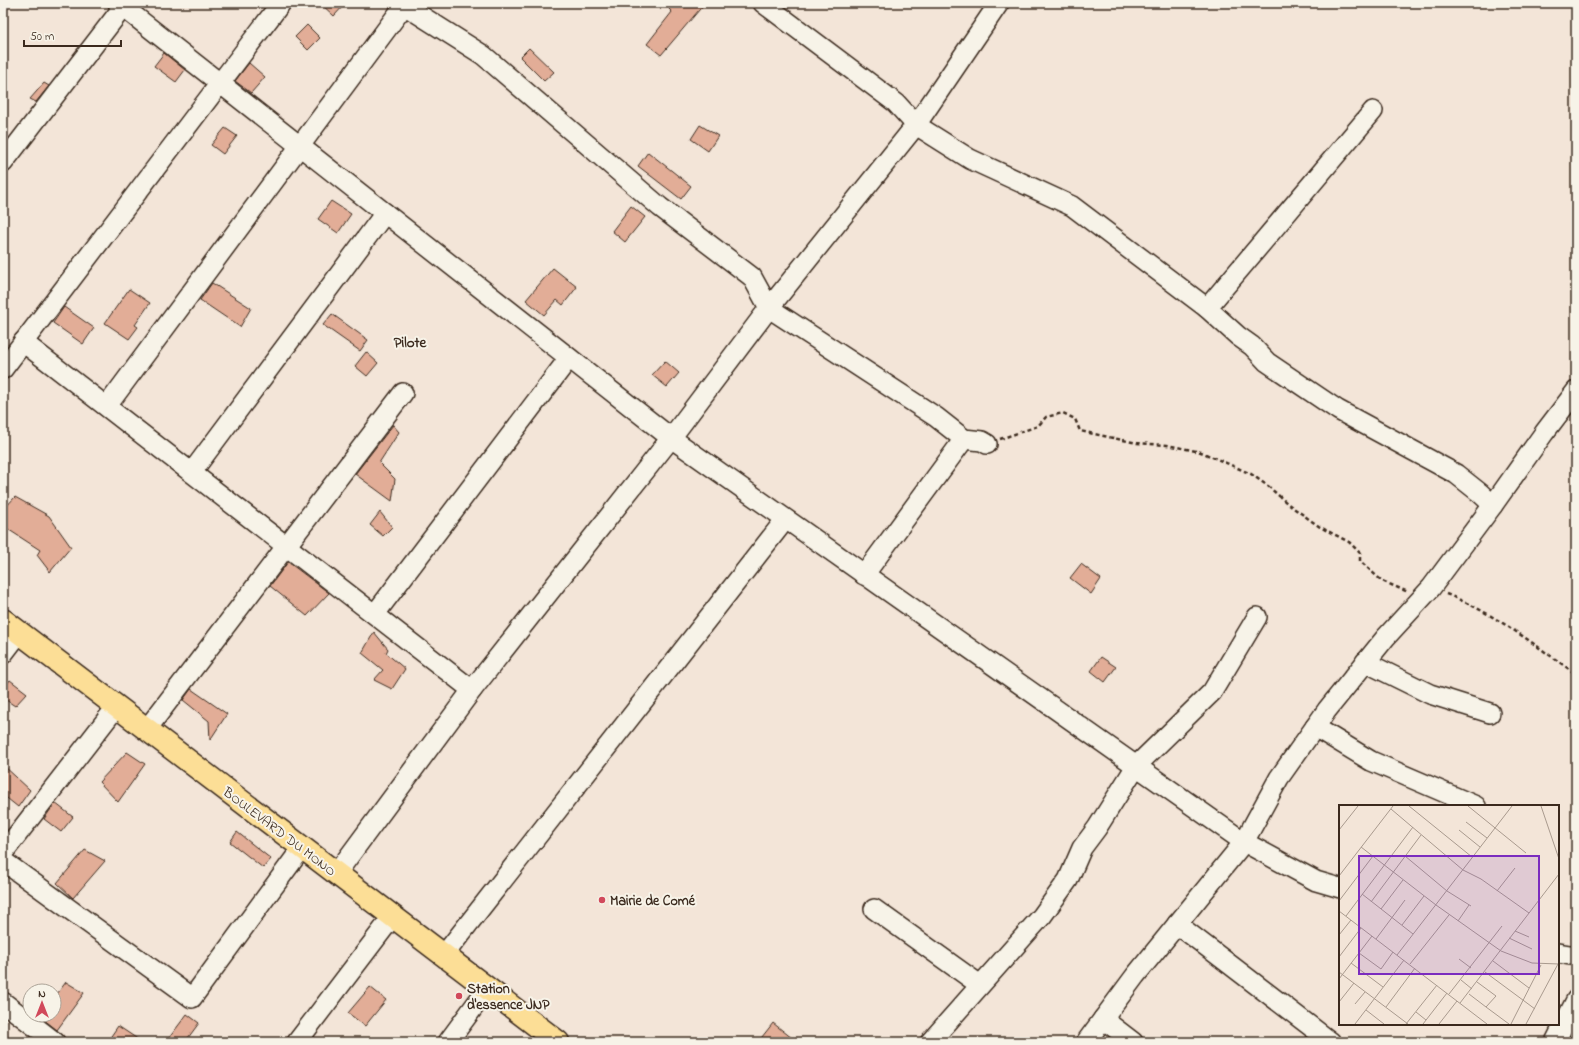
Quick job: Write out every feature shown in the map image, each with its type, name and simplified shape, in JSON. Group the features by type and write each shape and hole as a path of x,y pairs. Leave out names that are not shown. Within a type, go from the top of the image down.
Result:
{"main road":[{"name":"BOULEVARD DU MONO","path":"11,626 558,1042"}],"street":[{"path":"3,369 281,3"},
{"path":"763,3 896,103 916,125 970,159 1072,206 1208,308 1238,336 1252,346 1267,362 1338,410 1456,474 1480,493 1493,506"},
{"path":"107,406 405,4 483,55 660,207 752,278 769,308 936,417 964,439 982,441 987,444"},
{"path":"3,163 120,5 671,438 785,520 1244,842 1316,881 1339,888"},
{"path":"336,874 472,690 671,438 769,308 916,125 991,6"},
{"path":"1208,308 1373,111"},
{"path":"192,472 385,213"},
{"path":"23,342 472,690"},
{"path":"375,614 569,358"},
{"path":"1086,1042 1135,976 1244,842 1279,778 1315,727 1365,662 1427,593 1493,506 1544,433 1576,391"},
{"path":"147,729 403,393"},
{"path":"864,575 964,439"},
{"path":"444,955 785,520"},
{"path":"930,1042 1047,910 1068,880 1082,848 1136,766 1212,692 1258,617"},
{"path":"3,654 11,626"},
{"path":"1365,662 1430,694 1490,713"},
{"path":"3,853 117,706"},
{"path":"1315,727 1371,761 1474,805"},
{"path":"3,861 192,998 302,848"},
{"path":"874,909 980,985"},
{"path":"297,1042 393,916"},
{"path":"1177,924 1331,1042"},
{"path":"1559,953 1576,956"},
{"path":"448,1042 487,989"},
{"path":"1555,1042 1576,1000"},
{"path":"3,1002 55,1042"},
{"path":"1103,1019 1133,1042"}],"path":[{"path":"987,444 1038,426 1046,417 1062,413 1075,419 1080,431 1115,440 1168,445 1201,452 1251,474 1268,486 1288,504 1320,527 1338,535 1356,547 1360,553 1360,561 1382,581 1467,602 1522,636 1576,674"}],"building":[{"path":"320,3 346,3 334,16"},
{"path":"674,3 705,3 661,55 647,44 672,12 669,9"},
{"path":"307,25 320,38 308,50 295,37"},
{"path":"529,48 554,72 544,81 520,57"},
{"path":"164,53 185,70 176,82 154,66"},
{"path":"249,63 265,77 251,93 235,81"},
{"path":"44,83 49,86 36,102 30,99"},
{"path":"700,125 718,136 708,151 691,139"},
{"path":"225,128 237,136 223,154 211,145"},
{"path":"648,152 691,186 681,199 638,166"},
{"path":"331,201 351,214 338,233 318,219"},
{"path":"631,206 645,217 625,242 612,231"},
{"path":"553,268 577,287 563,305 557,300 544,315 526,300"},
{"path":"212,283 251,308 240,327 200,300"},
{"path":"129,289 150,303 135,325 138,327 129,339 105,323"},
{"path":"64,307 94,328 83,344 53,323"},
{"path":"332,314 368,340 360,351 323,325"},
{"path":"366,352 378,363 367,376 355,366"},
{"path":"665,361 679,373 667,387 652,375"},
{"path":"393,425 399,432 379,463 395,479 392,501 355,474"},
{"path":"15,497 49,516 71,547 50,572 37,555 40,550 3,526 3,510"},
{"path":"380,512 392,527 383,536 370,525"},
{"path":"288,562 329,593 307,616 270,586"},
{"path":"1081,564 1101,579 1091,594 1070,578"},
{"path":"374,632 388,649 386,653 405,669 392,689 374,680 383,670 362,653"},
{"path":"1101,657 1116,667 1105,682 1091,671"},
{"path":"10,680 27,693 15,706 3,698 3,688"},
{"path":"191,689 227,714 210,740 209,721 183,700"},
{"path":"127,752 145,764 118,802 99,782"},
{"path":"3,765 30,790 18,807 3,795"},
{"path":"55,803 73,817 61,832 44,819"},
{"path":"237,832 271,859 263,868 230,842"},
{"path":"85,850 105,861 73,898 57,883"},
{"path":"66,982 84,993 57,1030 48,1023 62,1023 62,987"},
{"path":"370,987 386,1000 365,1026 348,1013"},
{"path":"187,1014 199,1023 185,1042 166,1042"},
{"path":"773,1023 797,1042 758,1042"},
{"path":"118,1026 142,1042 107,1042"}],"place":[{"name":"Mairie de Comé","path":"602,900"},
{"name":"Station d'essence JNP","path":"459,996"}],"district":[{"name":"Pilote","path":"410,342"}]}
